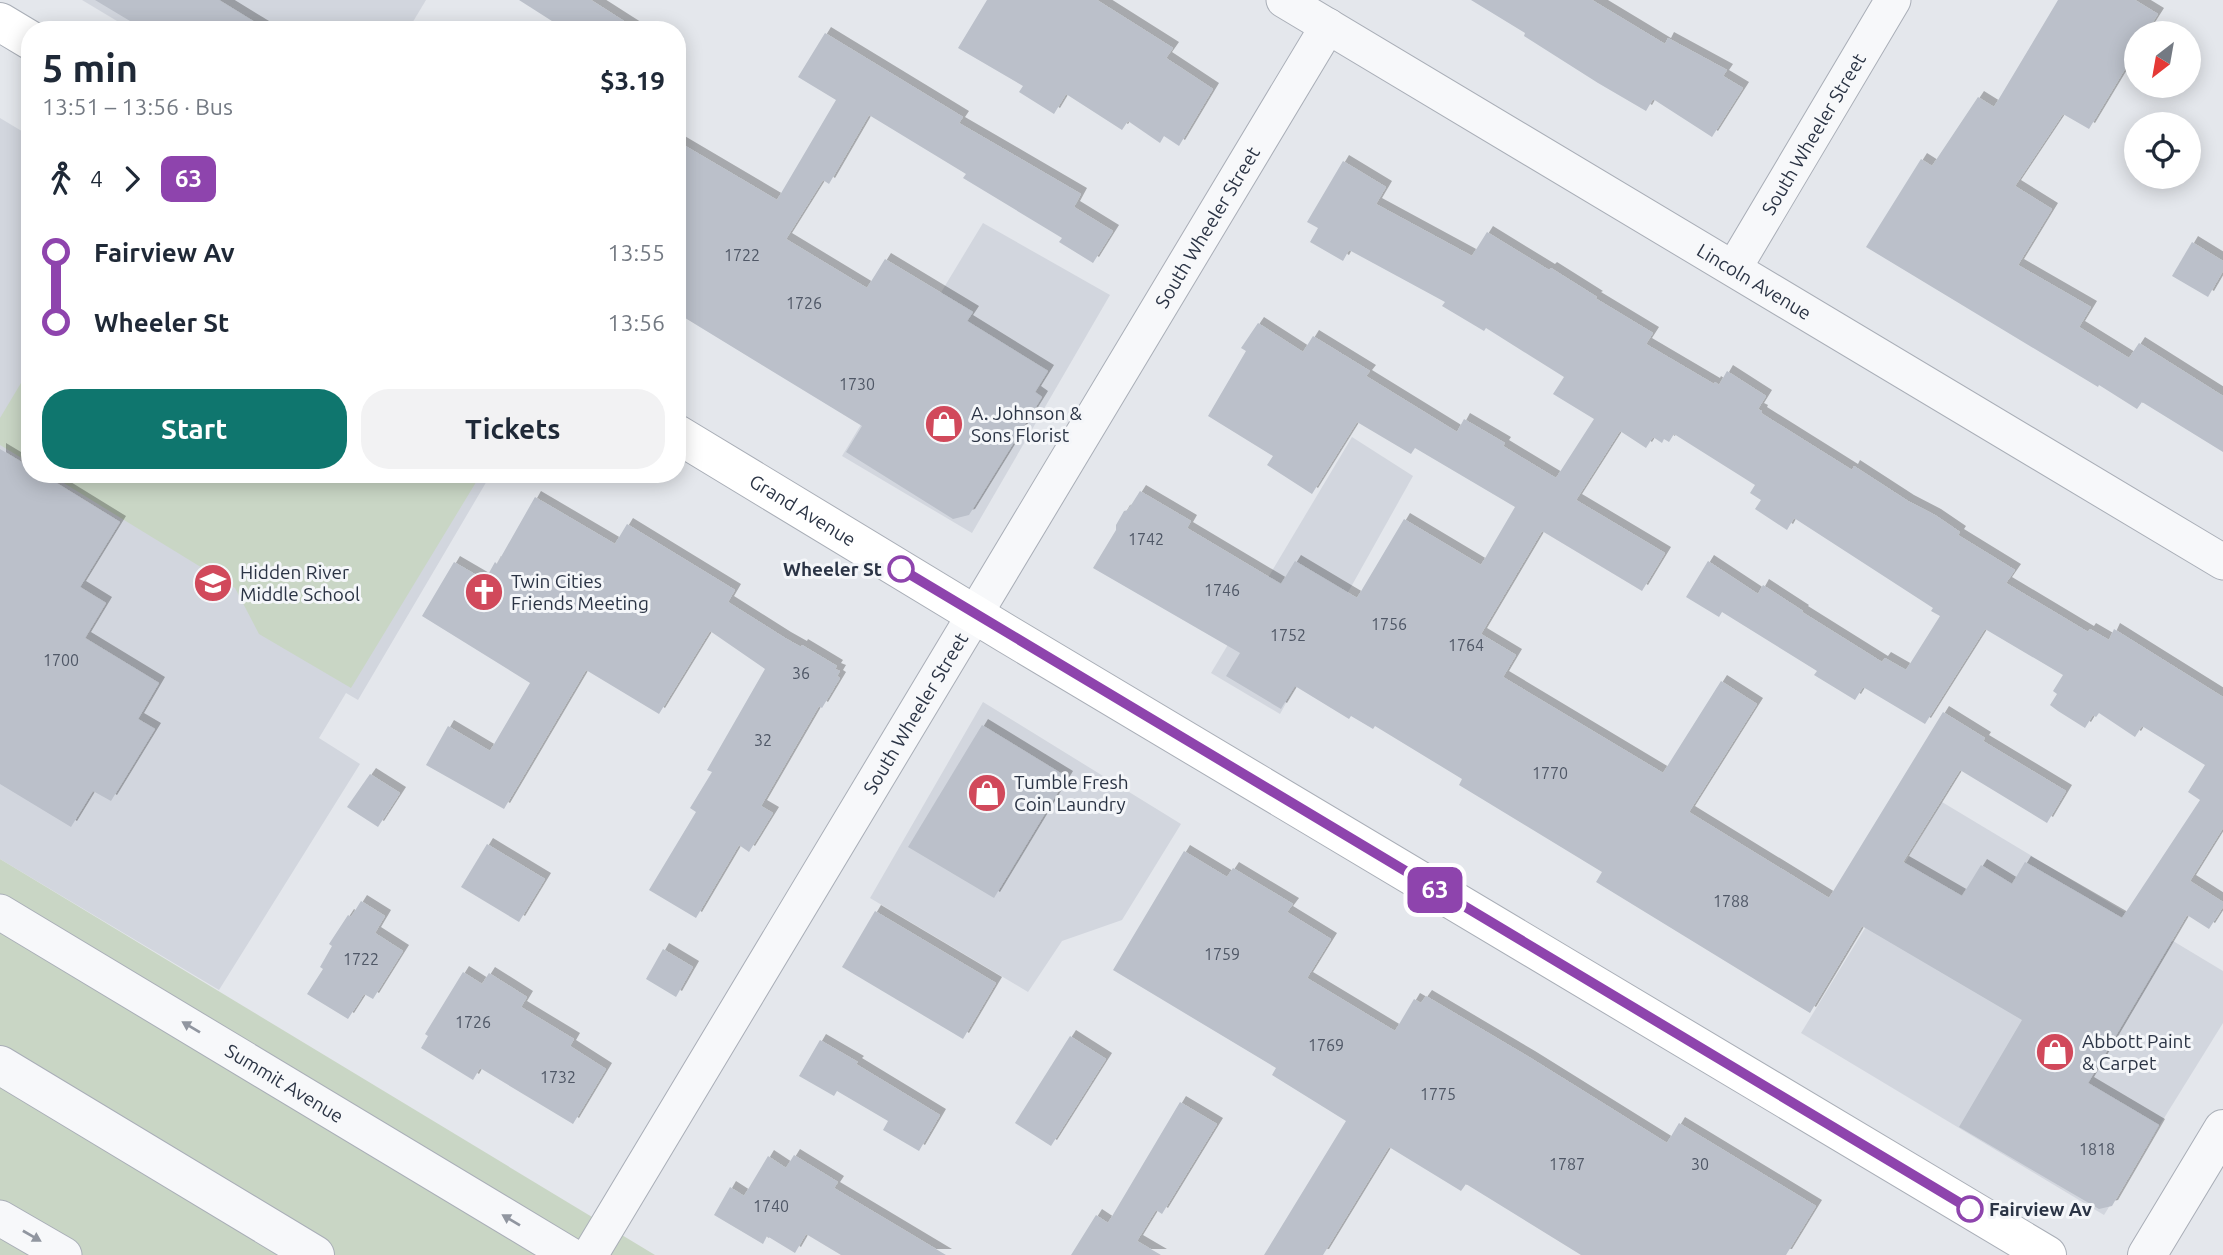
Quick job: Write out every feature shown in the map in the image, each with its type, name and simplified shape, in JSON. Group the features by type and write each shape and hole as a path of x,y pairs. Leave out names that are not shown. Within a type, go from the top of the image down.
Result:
{"main road":[{"path":"0,22 21,35"},
{"name":"Grand Avenue","path":"686,439 2047,1255"}],"street":[{"name":"Lincoln Avenue","path":"1284,0 2223,562"},
{"name":"South Wheeler Street","path":"1734,268 1893,0"},
{"name":"South Wheeler Street","path":"590,1255 1328,26"},
{"name":"Summit Avenue","path":"0,912 570,1255"},
{"path":"0,1065 315,1255"},
{"path":"2147,1255 2223,1129"},
{"path":"0,1217 64,1255"}],"shaded area":[{"path":"82,0 426,0 413,21 117,21"},
{"name":"Hidden River Middle School","path":"0,118 21,131 21,483 486,483 358,700 346,693 319,738 360,764 219,990 0,859"},
{"path":"983,223 1110,295 972,533 842,456"},
{"path":"1352,437 1413,476 1280,714 1211,673"},
{"path":"983,702 1181,824 1122,920 1062,941 1028,992 870,898"},
{"path":"1942,802 2223,971 2223,1023 2104,1215 1801,1033"}],"green space":[{"path":"21,383 21,458 0,445 0,418"},
{"path":"64,483 476,483 351,688 259,634 235,588"},
{"path":"0,859 655,1255 0,1255"}],"building":[{"path":"95,0 219,0 253,21 130,21"},
{"path":"519,0 591,0 624,21 552,21"},
{"path":"987,0 1097,0 1173,48 1166,58 1213,89 1179,146 1164,136 1160,143 1128,121 1122,130 1066,94 1054,114 1019,92 1023,86 958,48"},
{"path":"1471,0 1592,0 1665,44 1668,38 1727,70 1723,76 1743,88 1712,137 1653,99 1646,111"},
{"path":"2058,0 2135,0 2158,14 2154,21 2124,21 2124,71 2089,129 2063,114 2015,186 2052,209 2018,265 2091,307 2079,327 2129,358 2139,343 2223,396 2223,452 2142,402 2137,409 2099,385 2098,387 1866,247 1921,159 1932,166 1978,97 1994,107"},
{"path":"825,33 963,117 959,123 1081,194 1074,207 1113,231 1093,263 1059,242 1062,238 963,178 966,174 869,115 829,184 823,180 786,239 867,288 885,259 973,312 967,321 1048,371 1035,392 1042,397 969,515 953,519 846,452 862,426 686,318 686,146 777,200 836,100 798,77"},
{"path":"1343,161 1386,187 1376,204 1472,256 1487,232 1549,270 1551,268 1653,333 1646,344 1714,384 1715,382 1719,385 1727,371 1766,396 1758,409 1761,413 1852,470 1854,466 1935,515 1960,532 1958,535 2015,570 2006,583 2088,632 2090,629 2109,640 2114,629 2223,697 2223,828 2190,881 2223,902 2223,907 2209,929 2187,915 2088,1083 2159,1125 2112,1206 2099,1209 1959,1127 2022,1020 1862,926 1810,1013 1596,882 1602,872 1459,785 1462,779 1375,726 1373,729 1351,716 1349,719 1295,686 1281,709 1226,676 1240,653 1093,568 1124,511 1128,510 1140,491 1191,521 1187,528 1281,584 1295,561 1357,598 1404,519 1481,565 1515,507 1415,448 1411,454 1357,422 1312,494 1267,465 1273,456 1208,416 1246,351 1241,348 1258,323 1303,352 1313,336 1370,371 1366,376 1457,432 1464,419 1556,478 1594,419 1553,394 1564,377 1486,328 1484,331 1442,306 1445,302 1349,250 1343,261 1310,242 1318,228 1307,222","holes":["1620,431 1646,448 1653,437 1662,443 1664,439 1669,442 1674,434 1755,485 1750,493 1761,500 1755,509 1787,530 1794,518 1933,608 1931,611 1940,616 1906,670 1885,658 1882,662 1763,585 1758,594 1708,561 1686,597 1719,617 1722,612 1817,671 1814,675 1855,700 1863,687 1925,724 1985,629 2063,675 2053,691 2057,694 2050,705 2085,728 2093,715 2096,717 2099,713 2135,737 2142,726 2205,765 2188,792 2200,800 2122,918 2025,862 2012,884 1981,865 1962,896 1903,862 1960,770 2047,823 2066,791 1983,741 1985,738 1943,712 1829,898 1689,812 1757,704 1721,681 1663,773 1503,677 1516,655 1481,634 1542,531 1642,591 1665,553 1576,500"]},
{"path":"2192,242 2223,261 2223,271 2208,297 2172,276"},
{"path":"0,449 21,462 21,483 57,483 120,522 80,587 106,603 85,638 159,683 138,719 155,729 111,801 93,791 71,827 0,784"},
{"path":"535,497 615,544 627,524 735,590 728,602 785,638 837,666 835,669 840,671 837,676 840,678 822,708 819,706 761,806 773,813 749,852 739,845 696,918 649,890 696,812 690,808 712,772 707,770 765,669 710,631 659,714 586,670 504,809 426,765 448,726 490,751 530,683 422,616 454,562 485,580"},
{"path":"982,725 1067,777 994,898 908,847"},
{"path":"370,774 400,793 378,827 347,807"},
{"path":"487,844 545,879 519,922 461,887"},
{"path":"1184,851 1227,877 1233,868 1293,904 1287,912 1331,939 1307,978 1395,1031 1414,999 1421,1003 1426,996 1667,1143 1679,1123 1816,1206 1786,1255 1581,1255 1466,1184 1461,1191 1389,1147 1323,1255 1264,1255 1346,1121 1272,1075 1276,1068 1113,970"},
{"path":"361,901 385,916 375,933 403,951 373,999 364,994 348,1019 307,994 323,969 320,967 332,946 329,944"},
{"path":"875,911 996,983 963,1039 842,967"},
{"path":"663,949 693,967 676,997 646,979"},
{"path":"463,972 482,984 489,973 527,997 521,1007 574,1039 570,1046 606,1069 573,1124 480,1068 473,1080 421,1048 428,1036 425,1034"},
{"path":"1070,1036 1106,1059 1051,1146 1015,1123"},
{"path":"820,1040 940,1115 919,1151 883,1130 888,1121 837,1091 834,1096 799,1076"},
{"path":"1180,1102 1217,1124 1162,1214 1156,1210 1137,1241 1161,1255 1071,1255 1096,1215 1108,1223"},
{"path":"794,1155 838,1182 834,1188 946,1255 841,1255 806,1234 795,1253 767,1236 763,1244 714,1215 730,1187 744,1196 768,1156 786,1168"}],"bus line":[{"name":"63","path":"901,569 1970,1209"}],"place":[{"name":"A. Johnson & Sons Florist","path":"944,424"},
{"name":"Wheeler St","path":"901,569"},
{"name":"Hidden River Middle School","path":"213,583"},
{"name":"Twin Cities Friends Meeting","path":"484,592"},
{"name":"Tumble Fresh Coin Laundry","path":"987,793"},
{"name":"Abbott Paint & Carpet","path":"2055,1052"},
{"name":"Fairview Av","path":"1970,1209"}]}
